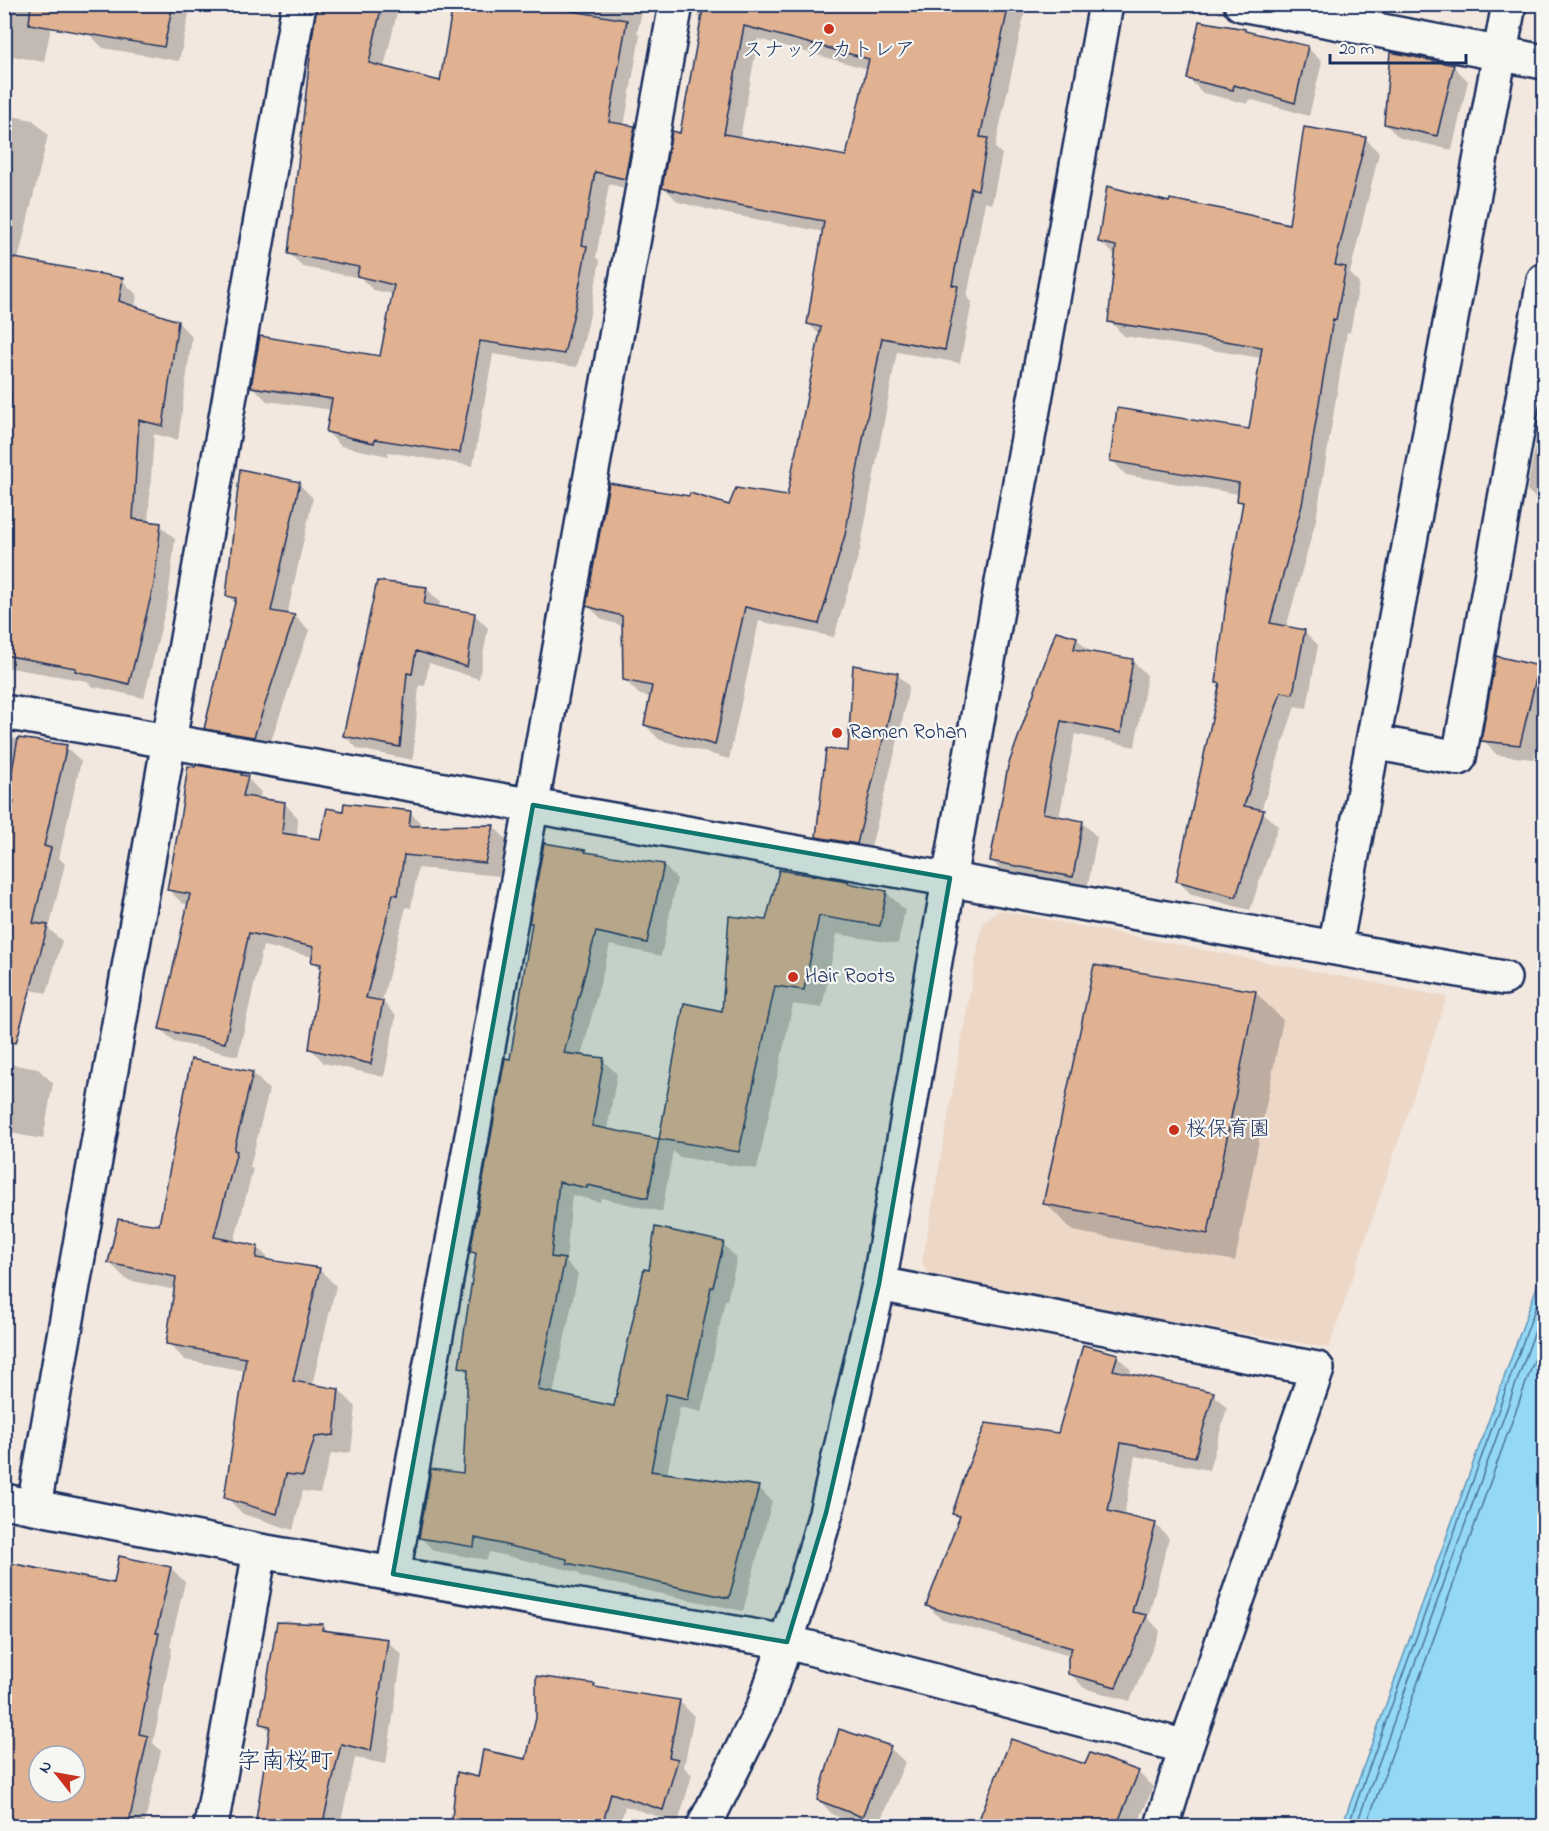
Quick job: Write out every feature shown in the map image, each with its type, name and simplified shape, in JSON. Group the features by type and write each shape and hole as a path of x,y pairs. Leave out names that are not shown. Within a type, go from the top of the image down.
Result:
{"street":[{"path":"299,4 169,741 19,1504 261,1551 787,1642 1186,1747"},
{"path":"393,1574 676,4"},
{"path":"704,1827 764,1706 787,1642 826,1513 879,1284 1107,4"},
{"path":"1240,4 1545,62"},
{"path":"1335,948 1509,4"},
{"path":"1373,742 1459,758 1545,280"},
{"path":"4,712 1504,978"},
{"path":"879,1284 1317,1369 1186,1747 1162,1827"},
{"path":"211,1827 261,1551"}],"highlighted area":[{"path":"533,805 950,878 879,1284 826,1513 787,1642 393,1574"}],"shaded area":[{"name":"桜保育園","path":"999,910 1447,997 1329,1348 931,1280 922,1263 982,924"}],"water":[{"path":"1544,1267 1544,1826 1342,1826"}],"building":[{"path":"31,4 173,4 164,47 29,24"},
{"path":"317,4 382,4 369,63 440,81 453,4 529,4 627,20 609,122 635,126 625,179 595,172 582,245 587,246 564,354 480,341 460,453 375,439 374,443 326,432 332,399 251,387 260,336 380,356 394,285 357,276 359,267 288,254"},
{"path":"704,4 885,4 930,13 932,4 1009,4 980,137 988,138 978,190 971,188 952,285 958,286 945,350 882,338 845,535 819,624 745,607 715,745 644,725 652,686 623,680 622,616 586,606 609,483 689,496 690,493 729,505 736,488 787,496 821,327 807,324 824,221 662,188 672,131 680,133","holes":["744,26 869,59 846,156 724,134"]},
{"path":"1199,21 1245,29 1245,31 1308,46 1295,103 1234,85 1233,90 1187,79"},
{"path":"1390,52 1454,65 1437,136 1384,124"},
{"path":"1304,127 1366,137 1335,265 1346,267 1336,320 1333,319 1302,505 1270,623 1305,630 1293,694 1281,692 1244,806 1264,810 1236,897 1176,881 1220,683 1216,683 1228,586 1243,502 1237,501 1239,483 1110,461 1117,408 1249,429 1262,347 1108,322 1116,246 1098,242 1107,186 1169,202 1170,199 1289,224"},
{"path":"4,256 123,278 119,301 178,321 163,426 139,420 133,519 161,523 154,584 129,684 75,671 76,668 4,655 4,440 11,394 4,393"},
{"path":"240,469 300,482 271,611 295,615 254,737 204,729 236,598 226,596"},
{"path":"377,581 427,587 424,604 475,613 467,667 416,651 412,674 407,673 400,747 343,736"},
{"path":"1056,631 1077,637 1074,649 1133,659 1121,733 1061,721 1043,813 1083,821 1073,877 990,861 1008,766"},
{"path":"1496,656 1539,666 1520,745 1481,741"},
{"path":"853,665 898,673 857,844 816,837 826,749 848,751"},
{"path":"18,738 67,745 44,846 51,848 33,923 48,925 16,1043 4,1041 4,844 14,801 7,799"},
{"path":"196,765 248,776 243,796 285,802 282,833 320,839 327,808 343,811 344,803 411,811 409,826 494,825 485,863 404,855 398,895 393,894 366,998 383,1001 371,1064 309,1049 321,964 311,962 314,947 249,933 225,1043 159,1029 190,894 167,890 188,766 195,767"},
{"path":"544,843 664,864 647,943 596,932 564,1053 604,1058 592,1126 659,1139 648,1198 587,1185 587,1188 559,1182 551,1257 565,1259 538,1390 614,1406 644,1269 649,1270 655,1227 724,1242 713,1287 711,1287 688,1399 666,1394 651,1471 759,1486 729,1598 567,1563 567,1559 475,1538 474,1547 419,1538 431,1469 463,1473 468,1369 459,1367 476,1253 470,1252 505,1058 510,1059 532,923 529,923"},
{"path":"779,870 848,881 848,883 887,891 880,926 819,916 804,990 775,986 739,1152 659,1139 684,1003 722,1011 729,916 766,920"},
{"path":"1094,965 1256,991 1208,1234 1043,1204"},
{"path":"191,1059 253,1072 234,1150 237,1151 214,1237 258,1246 256,1258 320,1268 293,1381 339,1389 334,1435 315,1437 303,1476 286,1474 277,1514 224,1498 246,1358 166,1344 176,1277 108,1263 118,1219 159,1225"},
{"path":"1083,1345 1118,1354 1113,1370 1214,1392 1195,1457 1121,1443 1108,1511 1156,1523 1132,1612 1147,1615 1116,1687 1068,1674 1068,1658 1072,1648 926,1606 960,1516 952,1514 968,1466 986,1423 1058,1433"},
{"path":"119,1556 171,1567 156,1633 159,1633 139,1734 148,1736 128,1827 4,1827 4,1562 114,1583"},
{"path":"277,1622 323,1624 322,1630 388,1639 371,1751 341,1744 322,1827 255,1827 270,1726 260,1724"},
{"path":"536,1676 595,1684 594,1687 680,1700 669,1757 678,1759 663,1810 611,1793 602,1827 451,1827 457,1772 478,1777 483,1750 526,1759 536,1718"},
{"path":"839,1729 891,1746 862,1817 817,1800"},
{"path":"1011,1739 1085,1764 1090,1753 1139,1771 1116,1827 976,1827"}],"place":[{"name":"スナック カトレア","path":"829,29"},
{"name":"Ramen Rohan","path":"837,733"},
{"name":"Hair Roots","path":"793,977"},
{"name":"桜保育園","path":"1174,1130"}],"district":[{"name":"字南桜町","path":"285,1762"}]}
